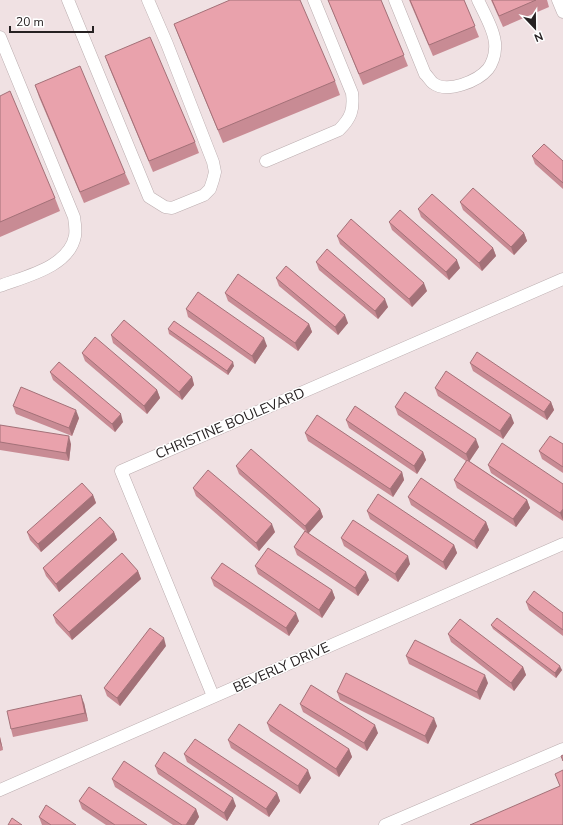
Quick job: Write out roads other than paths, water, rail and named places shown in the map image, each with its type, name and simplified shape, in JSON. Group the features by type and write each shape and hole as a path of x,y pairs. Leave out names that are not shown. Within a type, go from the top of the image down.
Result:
{"lane":[{"path":"68,0 149,198 166,207 172,208 204,195 210,189 215,172 213,162 167,44 148,0"},
{"path":"266,161 339,130 351,114 353,104 352,93 314,0"},
{"path":"395,0 425,74 433,83 443,87 455,87 480,77 489,68 496,48 494,37 478,0"},
{"path":"558,0 563,12"},
{"path":"0,37 74,217 75,235 72,246 66,256 54,265 0,286"},
{"name":"CHRISTINE BOULEVARD","path":"213,696 121,471 563,279"},
{"name":"BEVERLY DRIVE","path":"0,790 563,544"},
{"path":"385,825 563,749"}]}
